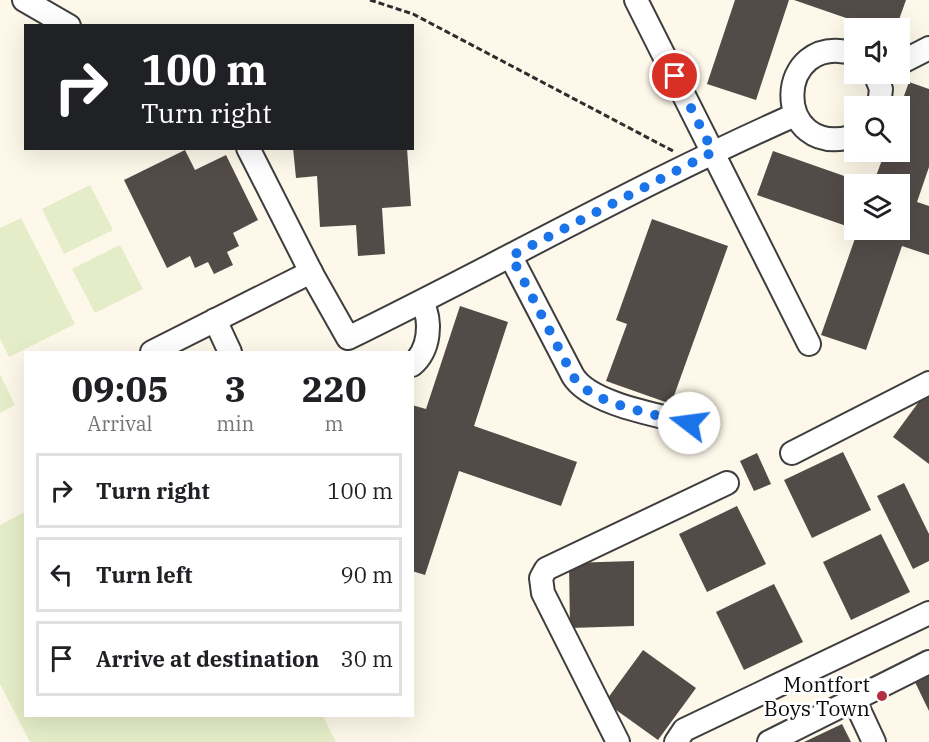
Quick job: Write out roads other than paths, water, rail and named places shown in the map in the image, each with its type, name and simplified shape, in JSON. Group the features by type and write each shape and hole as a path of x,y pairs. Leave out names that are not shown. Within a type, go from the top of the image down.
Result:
{"lane":[{"path":"24,0 66,24"},
{"path":"636,0 703,157 809,344"},
{"path":"910,58 929,48"},
{"path":"844,51 823,52 809,59 798,70 792,84 791,100 795,115 803,127 815,135 835,140 844,138"},
{"path":"249,150 311,272 355,345 422,302 703,157 795,115"},
{"path":"511,256 573,376 585,390 599,398 689,423"},
{"path":"156,351 177,346 214,320 311,272"},
{"path":"414,363 423,352 428,336 428,316 422,302"},
{"path":"214,320 230,351"},
{"path":"792,453 929,383"},
{"path":"618,742 543,593 541,578 546,569 727,483"},
{"path":"676,742 684,730 929,613"},
{"path":"769,742 929,662"},
{"path":"854,699 874,742"}],"place":[{"name":"Montfort Boys Town","path":"882,696"}]}
